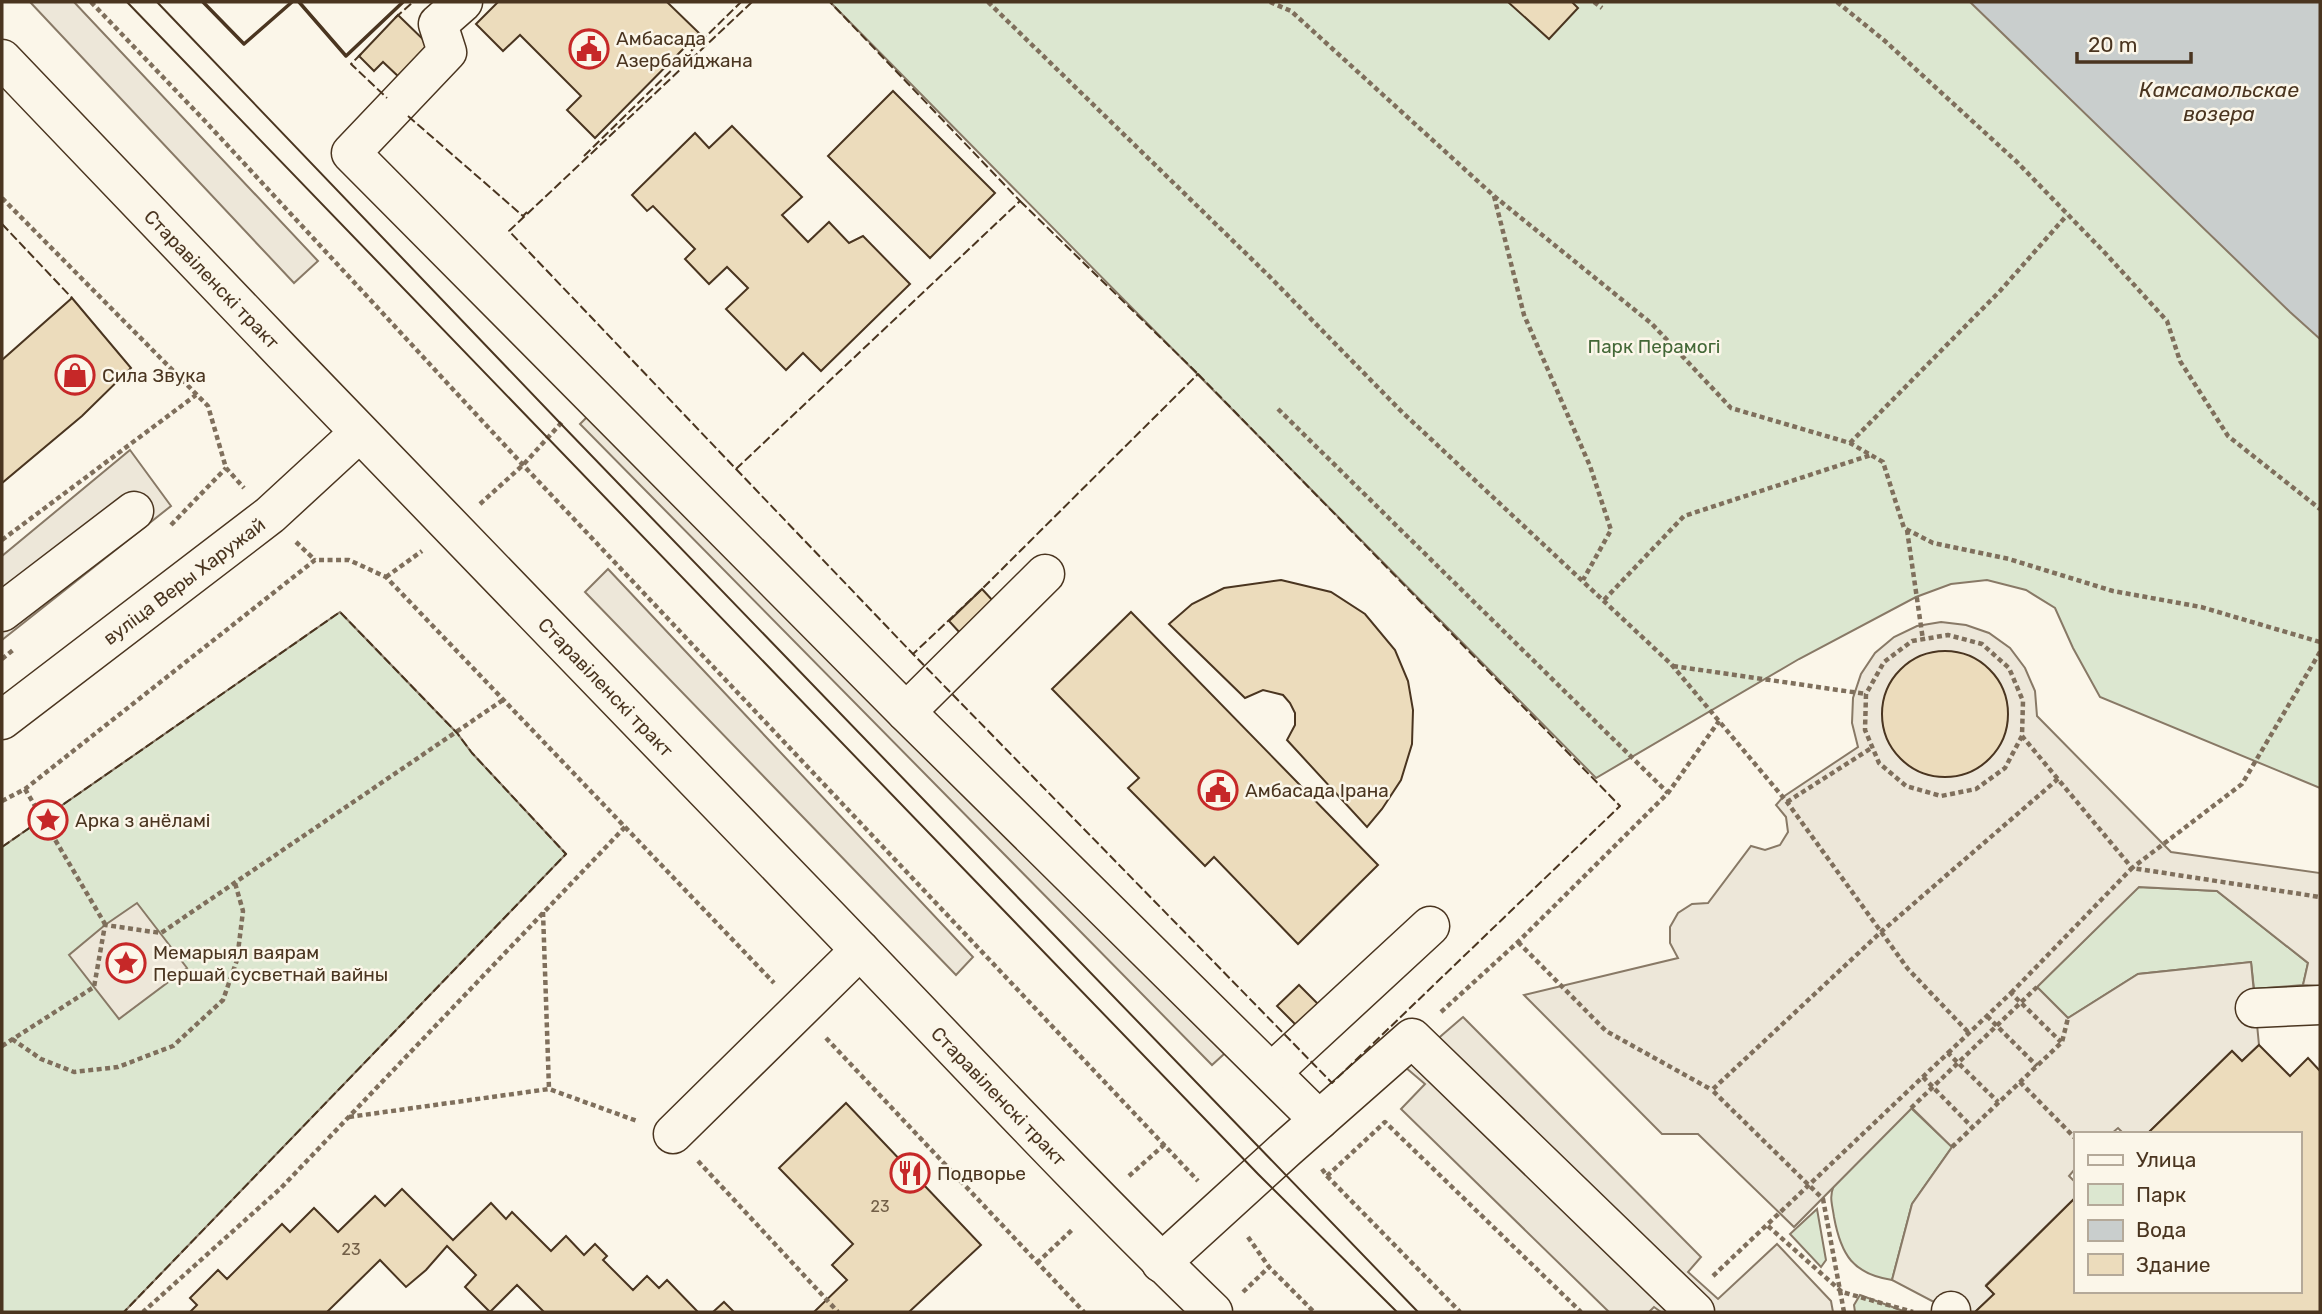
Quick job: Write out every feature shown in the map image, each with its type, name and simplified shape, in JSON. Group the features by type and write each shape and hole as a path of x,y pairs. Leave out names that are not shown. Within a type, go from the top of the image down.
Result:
{"main road":[{"path":"463,2 438,24 446,52 351,153 906,712 1272,1072 1308,1129"},
{"name":"Старавіленскі тракт","path":"2,59 1063,1163 1213,1312"},
{"name":"вуліца Веры Харужай","path":"2,720 270,515 359,433"},
{"path":"2,612 134,511"},
{"path":"906,712 1045,574"},
{"path":"1272,1072 1430,926"},
{"path":"673,1134 860,950"},
{"path":"2256,1008 2320,1005"},
{"path":"1161,1262 1412,1038 1690,1307"}],"path":[{"path":"90,2 204,120 523,465 1239,1224 1269,1267 1314,1312"},
{"path":"988,2 1268,275 1401,411 1672,666 1787,802 1908,969 1969,1032"},
{"path":"1270,2 1291,11 1494,197 1652,324 1731,408 1850,443 1883,461 1904,528 1933,543 2009,559 2113,591 2201,607 2320,642"},
{"path":"1594,2 1602,8"},
{"path":"1837,2 1885,41 2017,162 2166,321 2180,361 2228,436 2320,509"},
{"path":"1494,197 1524,315 1590,466 1611,530 1583,580"},
{"path":"2,198 208,406 226,468"},
{"path":"1850,443 2000,291 2067,215"},
{"path":"2,540 196,395"},
{"path":"1278,409 1668,793"},
{"path":"1604,600 1684,516 1871,454"},
{"path":"1907,529 1923,640"},
{"path":"2,801 25,789 314,560 349,560 386,578 800,1010 1084,1312"},
{"path":"1948,635 1982,644 2009,668 2023,701 2022,736 2005,768 1976,789 1941,796 1906,786 1879,763 1865,730 1866,694 1884,662 1912,642 1923,640 1948,635"},
{"path":"1690,1307 1807,1185 2011,993 2132,868 2242,784 2320,652"},
{"path":"1672,666 1866,694"},
{"path":"105,925 160,933 503,700"},
{"path":"1412,1038 1518,942 1668,793 1718,721"},
{"path":"2022,736 2132,868 2320,897"},
{"path":"1787,802 1872,747"},
{"path":"1712,1090 1882,931 2059,778"},
{"path":"2,1046 94,987 105,925 25,789"},
{"path":"143,1312 281,1188 625,827"},
{"path":"12,1039 41,1059 74,1072 117,1067 173,1046 223,1000 237,960 243,911 235,883"},
{"path":"543,912 549,1089"},
{"path":"1518,942 1606,1031 1712,1090 1823,1199 1844,1312"},
{"path":"1911,1108 2037,987"},
{"path":"2011,993 2062,1042"},
{"path":"1987,1016 2037,1066"},
{"path":"1952,1147 2062,1042 2068,1018"},
{"path":"1948,1053 1998,1102"},
{"path":"1923,1077 1972,1127"},
{"path":"2020,1082 2074,1137"},
{"path":"348,1117 549,1089 673,1134 838,1312"},
{"path":"1327,1175 1385,1122 1581,1312"},
{"path":"1308,1129 1327,1175 1460,1312"},
{"path":"1768,1226 1842,1292 1913,1312"}],"green space":[{"name":"Парк Перамогі","path":"830,2 2320,2 2320,788 2100,697 2055,608 2026,590 1987,580 1951,584 1916,597 1799,659 1596,778"},
{"path":"340,612 457,733 472,753 566,854 124,1312 2,1312 2,847"},
{"path":"2138,887 2217,891 2308,963 2303,985 2254,989 2251,962 2138,974 2068,1018 2037,987"},
{"path":"1911,1108 1952,1147 1912,1204 1892,1280 1867,1273 1845,1252 1837,1230 1832,1194 1834,1185"},
{"path":"1817,1209 1826,1260 1821,1267 1790,1234"},
{"path":"1860,1295 1906,1312 1855,1312 1854,1305"}],"shaded area":[{"path":"30,2 74,2 318,261 294,283"},
{"path":"597,407 1235,1044 1212,1065 580,424"},
{"path":"130,450 171,506 2,640 2,556"},
{"path":"608,569 973,957 956,975 585,592"},
{"path":"1941,622 1966,625 1989,633 2010,648 2025,668 2035,691 2037,716 2171,852 2320,873 2320,986 2303,985 2308,963 2217,891 2139,887 2037,987 2068,1018 2138,974 2251,962 2259,1045 2242,1061 2232,1051 2149,1132 2122,1132 2118,1128 2113,1132 2074,1132 2074,1170 2069,1176 2074,1181 2074,1199 1986,1285 1994,1294 1975,1312 1951,1311 1892,1280 1912,1204 1952,1147 1912,1108 1794,1227 1698,1134 1662,1134 1524,995 1678,958 1670,943 1670,927 1678,913 1692,904 1708,903 1751,846 1765,850 1780,845 1788,832 1786,817 1776,805 1783,797 1858,747 1852,723 1853,698 1861,674 1875,653 1894,637 1917,626"},
{"path":"137,903 187,968 119,1019 69,955","holes":["130,949 142,965 125,977 114,961"]},
{"path":"1463,1017 1701,1257 1688,1272 1718,1299 1777,1244 1831,1301 1833,1312 1661,1312 1654,1307 1649,1312 1609,1312 1401,1109 1425,1084 1405,1067"}],"water":[{"name":"Камсамольскае возера","path":"1970,2 2320,2 2320,339 2290,312"}],"building":[{"path":"498,2 667,2 699,33 595,138 567,110 581,96 520,35 503,51 476,24"},
{"path":"1508,2 1572,2 1578,8 1549,39"},
{"path":"398,15 431,47 400,78 383,62 374,71 359,56"},
{"path":"893,91 995,193 930,258 828,156"},
{"path":"732,126 802,197 782,215 808,242 829,222 849,243 863,236 910,284 821,371 803,353 786,370 726,309 748,288 727,267 709,284 685,259 695,249 653,206 647,211 632,195 695,133 709,148"},
{"path":"72,298 131,368 82,416 2,483 2,360"},
{"path":"1281,580 1331,592 1365,614 1395,650 1408,681 1413,710 1412,744 1401,780 1367,827 1287,740 1295,725 1295,713 1283,695 1263,690 1245,698 1169,624 1192,604 1224,588"},
{"path":"982,589 994,602 961,634 949,621"},
{"path":"1131,612 1378,865 1298,944 1214,857 1205,866 1128,788 1139,778 1052,689"},
{"path":"1945,651 1969,656 1989,670 2003,690 2008,714 2003,738 1989,758 1969,772 1945,777 1921,772 1901,758 1887,738 1882,714 1887,690 1901,670 1921,656"},
{"path":"1299,985 1318,1004 1297,1026 1277,1006"},
{"path":"2259,1045 2290,1076 2308,1058 2320,1071 2320,1312 1975,1312 1994,1294 1986,1286 2074,1199 2074,1293 2301,1293 2301,1132 2149,1132 2232,1051 2242,1061"},
{"path":"846,1103 981,1245 909,1312 814,1312 847,1280 832,1265 853,1244 779,1168"},
{"path":"402,1189 453,1240 491,1203 506,1219 512,1212 551,1251 566,1236 584,1255 595,1244 607,1256 603,1260 633,1290 647,1276 659,1288 667,1280 698,1312 544,1312 517,1285 490,1312 465,1287 476,1275 447,1246 426,1270 406,1287 380,1260 327,1312 190,1312 197,1305 190,1298 218,1270 227,1279 282,1224 290,1232 314,1208 338,1232 375,1196 385,1206"},
{"path":"724,1302 734,1312 713,1312"}],"tram line":[{"path":"127,2 1258,1174 1397,1312"},
{"path":"157,2 1418,1312"}],"fence":[{"path":"395,18 413,2"},
{"path":"584,156 741,2"},
{"path":"752,2 509,231 736,469 1020,201 830,2"},
{"path":"361,54 351,64 387,98"},
{"path":"408,116 523,216 527,212"},
{"path":"1020,201 1198,374"},
{"path":"2,224 72,298"},
{"path":"1198,374 1620,806 1332,1083 913,654 1198,374"},
{"path":"736,469 913,654"},
{"path":"2,847 340,612 457,733 472,753 566,854 124,1312"}],"wall":[{"path":"203,2 244,44 292,2"},
{"path":"299,2 346,56 403,2"}],"place":[{"name":"Амбасада Азербайджана","path":"589,49"},
{"name":"Сила Звука","path":"75,375"},
{"name":"Амбасада Ірана","path":"1218,790"},
{"name":"Арка з анёламі","path":"48,820"},
{"name":"Мемарыял ваярам Першай сусветнай вайны","path":"126,963"},
{"name":"Подворье","path":"910,1173"}]}
